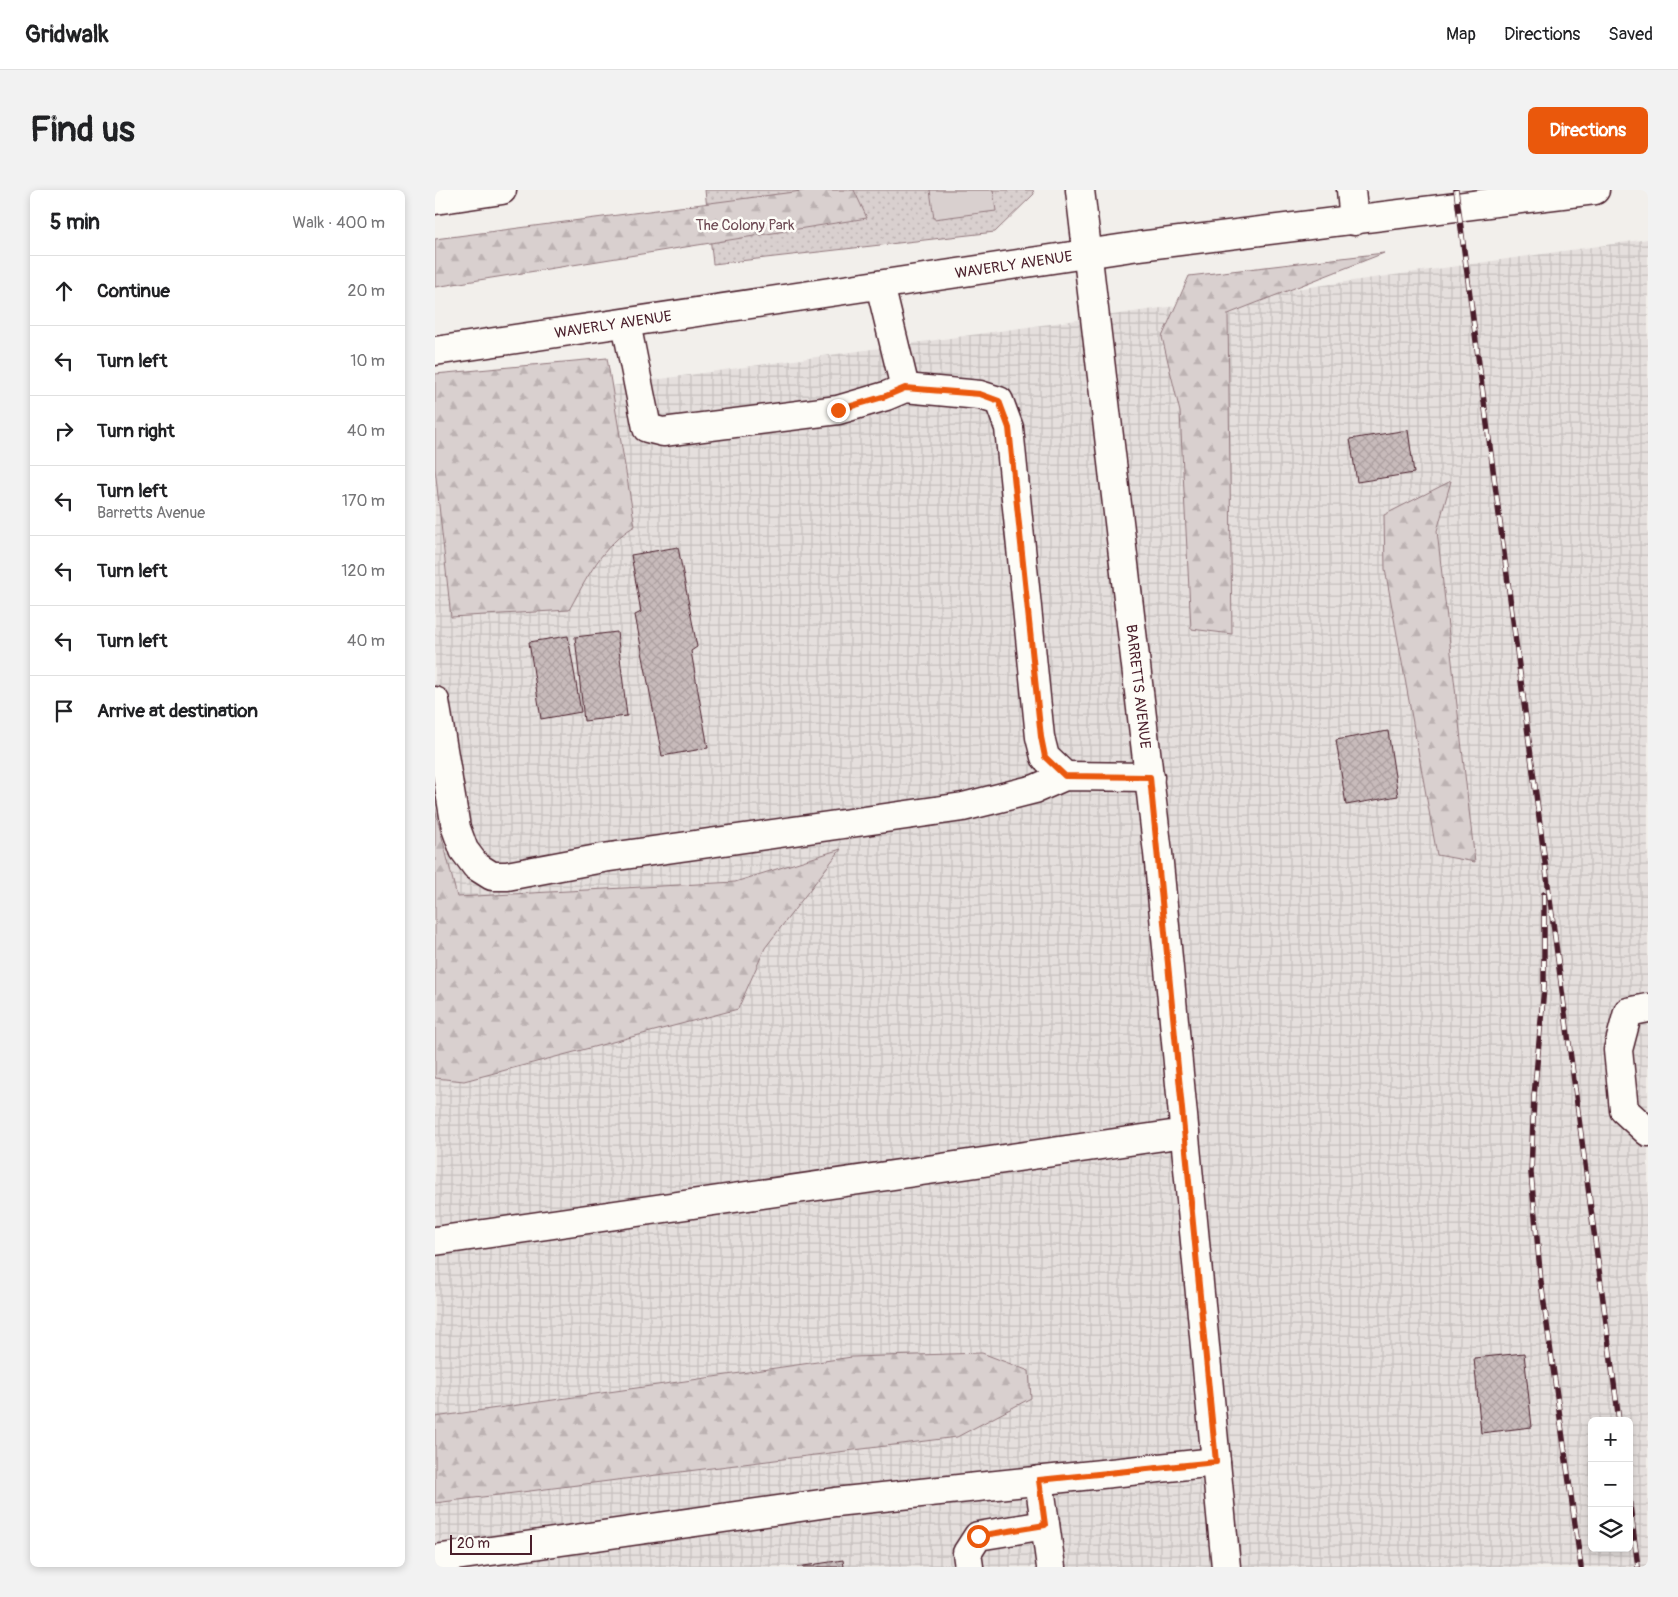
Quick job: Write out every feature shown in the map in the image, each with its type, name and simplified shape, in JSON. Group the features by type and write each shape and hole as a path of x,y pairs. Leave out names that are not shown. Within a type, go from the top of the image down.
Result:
{"street":[{"path":"435,200 502,190"},
{"name":"BARRETTS AVENUE","path":"1080,190 1150,777 1226,1567"},
{"path":"1351,190 1354,221"},
{"name":"WAVERLY AVENUE","path":"435,351 1139,246 1595,190"},
{"path":"880,286 905,388"},
{"path":"626,323 647,428 663,432 838,410 886,396 905,388 980,394 999,401 1009,428 1041,737 1045,757 1065,776"},
{"path":"435,701 456,828 464,850 476,866 492,876 507,876 603,858 963,807 1035,789 1065,776 1150,777"},
{"path":"1648,1008 1628,1012 1618,1050 1624,1110 1648,1132"},
{"path":"435,1241 1185,1133"},
{"path":"435,1559 835,1502 1216,1462"},
{"path":"1039,1480 1051,1567"},
{"path":"969,1567 967,1553 978,1536 1045,1525"}],"shaded area":[{"path":"1648,239 1648,1567 435,1567 435,411"}],"green space":[{"name":"The Colony Park","path":"705,190 1033,190 1034,194 995,232 713,264"},
{"path":"809,190 854,190 867,218 435,287 435,239"},
{"path":"930,190 993,190 996,211 934,219"},
{"path":"1384,253 1228,314 1232,634 1191,629 1180,412 1162,337 1189,276"},
{"path":"607,358 635,526 623,534 604,552 569,610 451,617 435,468 435,374"},
{"path":"1451,481 1437,531 1475,862 1437,855 1385,569 1384,515"},
{"path":"435,809 457,897 735,882 841,849 765,948 738,1009 464,1081 435,1078"},
{"path":"982,1353 1029,1371 1031,1398 957,1437 435,1503 435,1417 852,1357"}],"building":[{"path":"1408,430 1414,473 1357,482 1350,439"},
{"path":"678,547 697,647 691,651 708,748 662,756 635,615 641,612 631,555"},
{"path":"617,632 627,716 584,721 575,637"},
{"path":"568,636 581,712 541,719 529,642"},
{"path":"1388,731 1398,796 1346,805 1336,740"},
{"path":"1524,1353 1532,1427 1481,1433 1474,1358"},
{"path":"843,1560 844,1567 797,1567"}],"railway":[{"path":"1456,190 1618,1417"},
{"path":"1544,894 1544,988 1534,1096 1531,1173 1541,1282 1581,1567"},
{"path":"1630,1507 1638,1567"}],"route":[{"path":"838,410 886,396 905,388 980,394 999,401 1009,428 1041,737 1045,757 1065,776 1150,777 1216,1462 1039,1480 1045,1525 978,1536"}]}
